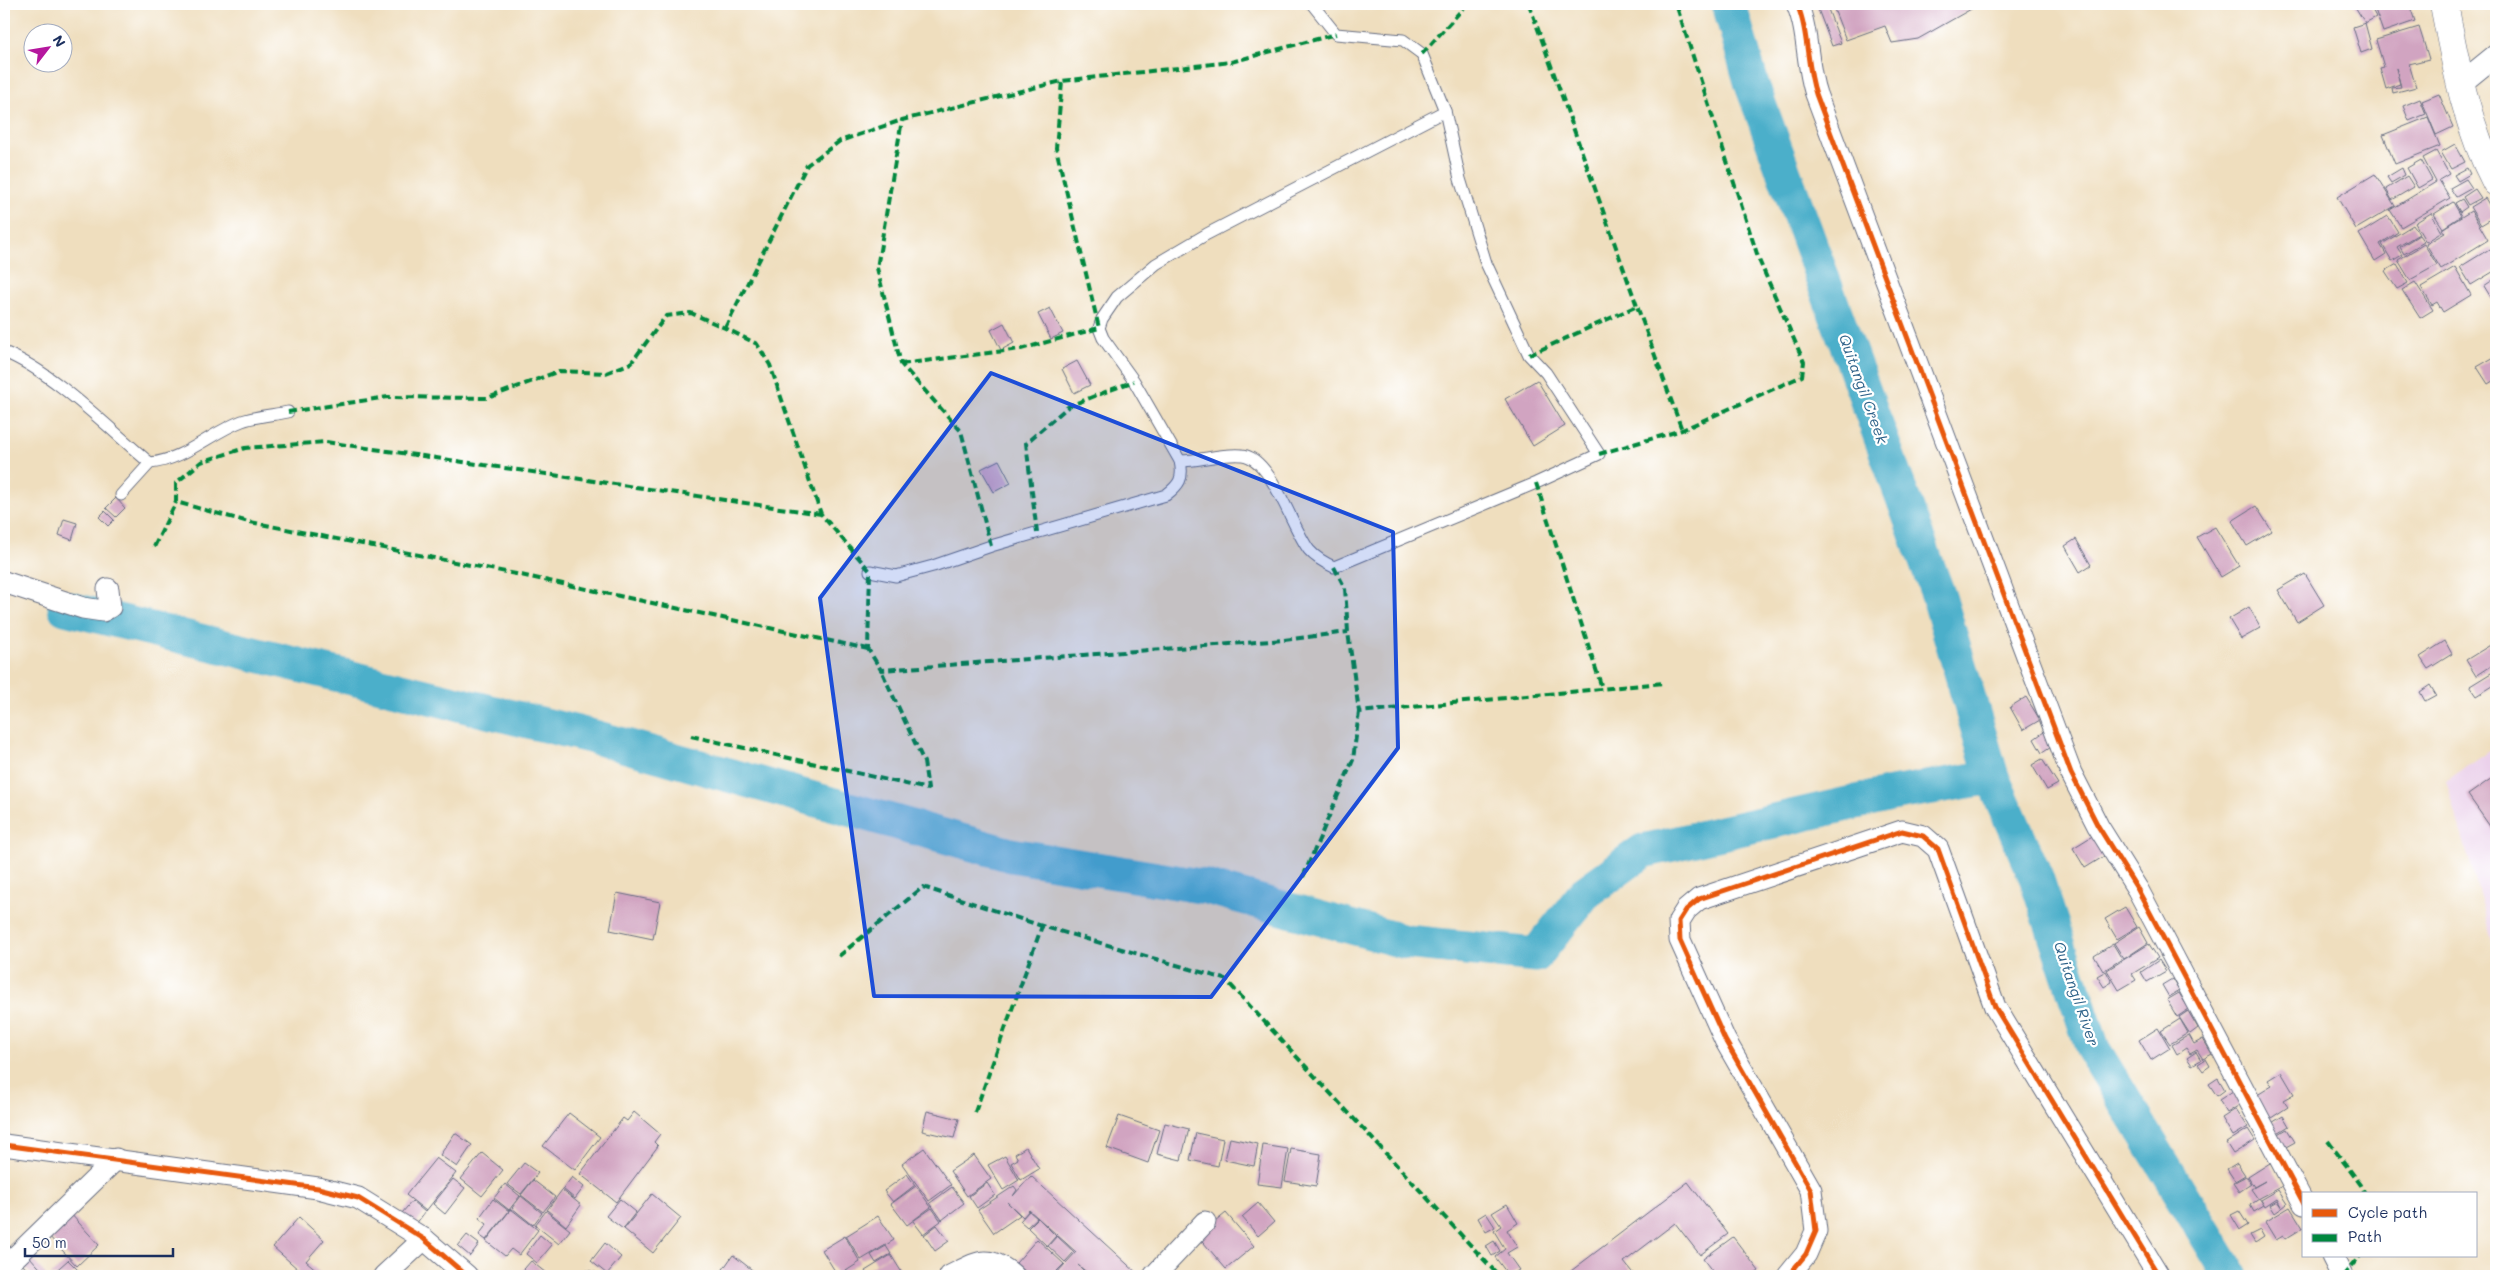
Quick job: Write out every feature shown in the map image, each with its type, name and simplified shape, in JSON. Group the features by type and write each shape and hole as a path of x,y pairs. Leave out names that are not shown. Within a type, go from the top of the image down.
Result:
{"street":[{"path":"1798,4 1810,76 1816,94 2071,773 2098,826 2138,890 2302,1200"},
{"path":"2444,4 2459,85 2477,142 2496,182"},
{"path":"2459,85 2496,55"},
{"path":"4,582 83,608 103,612 110,607 108,589"},
{"path":"1788,1276 1806,1254 1816,1231 1811,1190 1725,1040 1680,940 1679,921 1686,910 1700,899 1902,831 1923,836 1938,849 1996,1007 2159,1276"},
{"path":"4,1145 318,1188 358,1198 424,1239 467,1276"},
{"path":"4,1268 116,1159"},
{"path":"1154,1276 1205,1222"},
{"path":"384,1276 424,1239"},
{"path":"2333,1258 2342,1276"},
{"path":"950,1276 989,1261 997,1262 1014,1276"}],"lane":[{"path":"1180,462 1241,455 1252,458 1266,472 1309,550 1322,562 1334,567 1536,483 1599,454 1546,374 1528,355 1490,272 1460,179 1444,111 1422,54 1403,40 1336,34 1312,4"},
{"path":"870,571 896,576 933,566 991,546 1166,495 1180,484 1183,472 1180,462 1134,381 1104,338 1099,328 1102,319 1117,298 1156,264 1207,234 1444,111"},
{"path":"4,352 20,359 59,387 150,463"},
{"path":"121,495 150,463 162,462 176,456 243,420 288,412"}],"highlighted area":[{"path":"991,373 1393,532 1398,748 1211,997 874,996 820,598"}],"shaded area":[{"path":"2496,746 2496,951 2446,781"}],"building":[{"path":"1816,4 1826,4 1841,43 1832,46"},
{"path":"1832,4 1980,4 1918,39 1892,43 1885,26 1846,40"},
{"path":"2355,4 2369,4 2376,17 2365,23"},
{"path":"2373,4 2409,4 2415,21 2383,32"},
{"path":"2365,23 2372,49 2361,53 2353,27"},
{"path":"2419,27 2429,59 2409,64 2416,87 2393,93 2392,88 2401,87 2396,68 2400,84 2386,89 2380,68 2384,67 2376,40"},
{"path":"2439,94 2453,127 2436,135 2422,101"},
{"path":"2420,99 2426,114 2409,121 2403,106"},
{"path":"2428,117 2440,146 2395,164 2383,135"},
{"path":"2455,144 2465,162 2451,169 2441,152"},
{"path":"2436,151 2449,174 2439,180 2450,198 2401,227 2390,210 2436,182 2423,158"},
{"path":"2421,160 2432,180 2418,188 2407,168"},
{"path":"2402,168 2405,175 2391,183 2387,177"},
{"path":"2467,168 2470,174 2458,181 2454,175"},
{"path":"2375,174 2395,206 2356,229 2337,197"},
{"path":"2407,176 2414,187 2392,200 2386,189"},
{"path":"2466,179 2472,188 2456,197 2450,188"},
{"path":"2475,189 2481,198 2468,205 2463,197"},
{"path":"2485,198 2496,216 2481,225 2470,207"},
{"path":"2462,199 2467,207 2460,212 2455,203"},
{"path":"2453,202 2461,216 2443,228 2434,214"},
{"path":"2471,211 2488,240 2441,269 2426,244 2445,233 2442,229"},
{"path":"2431,213 2442,232 2426,242 2415,223"},
{"path":"2388,216 2398,232 2380,244 2386,254 2375,261 2359,234"},
{"path":"2413,225 2419,234 2397,247 2402,255 2392,261 2382,244"},
{"path":"2419,235 2424,242 2404,254 2400,247"},
{"path":"2424,244 2437,265 2410,280 2398,260"},
{"path":"2491,248 2496,256 2496,270 2471,285 2460,267"},
{"path":"2397,264 2408,283 2397,289 2385,271"},
{"path":"2455,267 2471,295 2443,312 2437,302 2432,305 2421,287"},
{"path":"2496,278 2496,306 2484,286"},
{"path":"2415,282 2433,310 2420,318 2402,290"},
{"path":"1050,308 1063,333 1051,339 1038,314"},
{"path":"1004,323 1014,343 1001,350 991,330"},
{"path":"2496,356 2496,379 2488,384 2477,367"},
{"path":"1077,361 1090,385 1074,393 1062,369"},
{"path":"1537,380 1565,426 1533,446 1505,399"},
{"path":"999,460 1011,483 994,492 981,469"},
{"path":"116,498 125,508 116,517 106,508"},
{"path":"2256,506 2272,531 2247,546 2232,521"},
{"path":"105,511 114,520 108,526 99,517"},
{"path":"64,519 77,523 72,540 59,535"},
{"path":"2215,527 2239,566 2221,577 2197,537"},
{"path":"2076,539 2091,565 2080,572 2065,546"},
{"path":"2305,574 2324,605 2297,622 2278,590"},
{"path":"2249,607 2261,628 2241,639 2229,619"},
{"path":"2445,641 2452,654 2428,669 2420,657"},
{"path":"2492,644 2496,651 2496,663 2476,676 2466,660"},
{"path":"2496,670 2496,684 2477,696 2470,686"},
{"path":"2430,685 2436,695 2425,701 2420,692"},
{"path":"2026,697 2040,720 2023,730 2010,707"},
{"path":"2044,732 2053,746 2042,753 2034,739"},
{"path":"2042,759 2058,784 2047,790 2032,765"},
{"path":"2492,778 2496,784 2496,835 2468,795"},
{"path":"2094,835 2106,855 2085,868 2073,848"},
{"path":"617,893 660,902 653,939 610,930"},
{"path":"2125,907 2137,927 2117,939 2105,919"},
{"path":"2139,927 2148,943 2124,959 2114,943"},
{"path":"2113,944 2122,959 2103,971 2094,956"},
{"path":"2149,944 2158,958 2132,974 2136,980 2119,990 2107,970"},
{"path":"2159,960 2166,971 2147,982 2141,972"},
{"path":"2106,971 2112,982 2104,987 2097,976"},
{"path":"2172,979 2179,991 2169,997 2162,985"},
{"path":"2179,993 2189,1009 2177,1017 2167,1000"},
{"path":"2188,1011 2198,1028 2190,1034 2179,1017"},
{"path":"2180,1019 2188,1033 2170,1044 2161,1031"},
{"path":"2158,1028 2170,1048 2151,1060 2139,1040"},
{"path":"2189,1035 2194,1044 2203,1039 2212,1054 2203,1059 2197,1050 2190,1054 2186,1048 2177,1054 2172,1045"},
{"path":"2196,1052 2201,1060 2192,1065 2187,1058"},
{"path":"2206,1059 2210,1066 2203,1071 2198,1064"},
{"path":"2281,1072 2294,1094 2283,1100 2288,1107 2268,1120 2254,1097 2272,1086 2268,1080"},
{"path":"2218,1078 2225,1090 2217,1096 2209,1084"},
{"path":"2233,1091 2241,1104 2227,1113 2219,1100"},
{"path":"2236,1109 2248,1127 2233,1136 2222,1118"},
{"path":"927,1111 959,1119 954,1138 922,1131"},
{"path":"634,1112 660,1134 654,1142 658,1146 616,1202 580,1174 623,1118 627,1121"},
{"path":"569,1113 600,1137 575,1170 543,1146"},
{"path":"1119,1116 1159,1130 1148,1163 1107,1148"},
{"path":"2283,1116 2289,1126 2276,1134 2270,1124"},
{"path":"1165,1123 1189,1129 1181,1160 1157,1154"},
{"path":"2248,1129 2255,1140 2233,1154 2226,1143"},
{"path":"2287,1129 2295,1142 2284,1148 2277,1135"},
{"path":"455,1133 472,1145 457,1167 440,1155"},
{"path":"1196,1133 1223,1139 1218,1166 1190,1160"},
{"path":"1230,1138 1258,1144 1254,1166 1225,1160"},
{"path":"1263,1145 1288,1149 1282,1187 1257,1184"},
{"path":"1026,1147 1039,1169 1021,1180 1011,1163 1018,1159 1015,1154"},
{"path":"924,1148 951,1185 929,1201 902,1164"},
{"path":"1291,1149 1321,1154 1316,1186 1285,1181"},
{"path":"482,1153 503,1170 482,1196 461,1179"},
{"path":"974,1155 991,1179 967,1196 950,1171"},
{"path":"1005,1156 1019,1180 1003,1190 988,1165"},
{"path":"436,1158 456,1173 426,1211 406,1195"},
{"path":"524,1163 538,1173 521,1194 507,1184"},
{"path":"2237,1163 2245,1175 2235,1181 2227,1169"},
{"path":"2270,1163 2284,1185 2258,1199 2251,1189 2265,1181 2254,1187 2248,1177"},
{"path":"907,1174 915,1185 893,1202 884,1191"},
{"path":"1031,1176 1139,1275 1091,1276 1078,1265 1089,1276 1054,1276 1076,1252 1029,1210 1023,1217 1007,1202 1020,1215 994,1233 978,1210 1014,1186 1017,1190 1013,1196"},
{"path":"2246,1176 2251,1184 2239,1192 2233,1183"},
{"path":"572,1177 584,1187 575,1199 563,1189"},
{"path":"453,1179 465,1188 445,1214 433,1204"},
{"path":"533,1180 555,1197 543,1212 521,1195"},
{"path":"1688,1182 1728,1234 1700,1255 1675,1223 1624,1262 1635,1276 1569,1276 1567,1274"},
{"path":"987,1183 995,1195 977,1208 969,1196"},
{"path":"505,1184 520,1196 509,1210 494,1198"},
{"path":"916,1186 931,1207 907,1225 891,1204"},
{"path":"952,1187 964,1203 942,1220 930,1203"},
{"path":"562,1190 581,1205 566,1226 547,1210"},
{"path":"2278,1190 2287,1204 2282,1208 2277,1199 2265,1207 2261,1200"},
{"path":"652,1194 681,1218 653,1253 624,1229"},
{"path":"521,1196 542,1213 533,1225 512,1208"},
{"path":"493,1199 509,1211 486,1240 479,1235 487,1224 479,1218"},
{"path":"620,1199 636,1212 623,1229 606,1216"},
{"path":"2259,1199 2264,1206 2254,1212 2250,1205"},
{"path":"412,1201 425,1212 416,1224 402,1213"},
{"path":"2277,1201 2282,1208 2275,1213 2270,1205"},
{"path":"1258,1203 1274,1222 1258,1236 1242,1217"},
{"path":"1507,1204 1518,1223 1507,1230 1517,1247 1507,1253 1519,1270 1509,1276 1495,1257 1505,1249 1494,1231 1501,1226 1492,1213"},
{"path":"2290,1207 2302,1229 2285,1239 2283,1236 2276,1240 2265,1222"},
{"path":"932,1208 941,1221 923,1234 913,1221"},
{"path":"511,1209 538,1230 519,1255 511,1249 505,1256 486,1241"},
{"path":"546,1211 570,1230 559,1244 535,1225"},
{"path":"1029,1211 1037,1218 1027,1227 1020,1221"},
{"path":"2239,1211 2248,1225 2240,1230 2231,1215"},
{"path":"69,1212 99,1245 77,1266 46,1233"},
{"path":"1226,1213 1254,1246 1226,1269 1198,1236"},
{"path":"1486,1213 1495,1227 1486,1232 1478,1218"},
{"path":"878,1216 894,1240 861,1260 846,1236"},
{"path":"299,1217 324,1240 306,1261 324,1276 294,1276 299,1270 273,1247"},
{"path":"1038,1218 1056,1236 1047,1246 1028,1228"},
{"path":"937,1225 949,1241 935,1251 924,1235"},
{"path":"2260,1230 2264,1237 2255,1243 2250,1235"},
{"path":"467,1235 479,1244 470,1256 458,1246"},
{"path":"540,1235 552,1245 537,1263 526,1254"},
{"path":"845,1236 860,1262 838,1276 822,1250"},
{"path":"1057,1236 1074,1252 1065,1262 1048,1246"},
{"path":"1733,1237 1759,1271 1752,1276 1716,1276 1703,1259"},
{"path":"1037,1239 1064,1264 1052,1276 1030,1276 1016,1263"},
{"path":"1494,1241 1500,1251 1492,1256 1486,1246"},
{"path":"605,1243 621,1257 607,1274 591,1261"},
{"path":"886,1246 891,1254 876,1263 871,1255"},
{"path":"733,1255 756,1273 754,1276 719,1275"},
{"path":"891,1255 904,1276 868,1276 865,1271"},
{"path":"29,1256 46,1275 33,1276 21,1263"},
{"path":"68,1260 78,1270 71,1276 51,1275"},
{"path":"531,1261 546,1273 543,1276 518,1276"},
{"path":"587,1270 609,1276 585,1276"}],"waterway":[{"name":"Quitangil Creek","path":"1729,4 1752,85 1939,597 1992,777 2036,877 2093,1049 2231,1276"},
{"path":"65,608 598,738 1011,855 1206,887 1406,942 1536,955 1585,893 1643,851 1891,794 1992,777"}],"marked path":[{"path":"1422,54 1467,4"},
{"path":"1529,4 1637,306"},
{"path":"1599,454 1682,430 1802,376 1804,362 1759,260 1676,4"},
{"path":"991,546 961,431 901,364 877,268 902,120 1062,81 1231,62 1336,34"},
{"path":"901,364 1021,349 1099,328 1056,148 1062,81"},
{"path":"725,328 807,165 840,141 902,120"},
{"path":"1529,355 1637,306 1682,430"},
{"path":"288,412 388,397 488,398 559,371 606,373 631,363 666,316 691,313 757,344 770,365 821,514 870,571 868,649 881,670 1284,640 1348,632"},
{"path":"1037,533 1026,443 1069,406 1134,381"},
{"path":"821,514 326,442 245,448 201,462 176,483 176,502 245,521 516,574 868,649"},
{"path":"1536,483 1602,688"},
{"path":"154,547 176,502"},
{"path":"1334,567 1345,588 1348,632 1359,712 1663,683"},
{"path":"691,736 928,789 924,762 881,670"},
{"path":"1303,877 1353,760 1359,712"},
{"path":"839,956 923,887 1042,926"},
{"path":"975,1112 1042,926 1225,979 1499,1276"},
{"path":"2328,1141 2361,1185 2364,1192"},
{"path":"2343,1276 2358,1258"}],"cycle path":[{"path":"1797,4 1804,26 1810,72 1816,94 2071,773 2098,826 2138,890 2302,1200"},
{"path":"1788,1276 1806,1254 1816,1231 1811,1190 1725,1040 1680,940 1679,921 1686,910 1699,899 1902,831 1923,836 1938,849 1995,1007 2159,1276"},
{"path":"4,1145 318,1188 358,1198 424,1239 467,1276"}],"water label":[{"name":"Quitangil River","path":"2076,994"}]}
